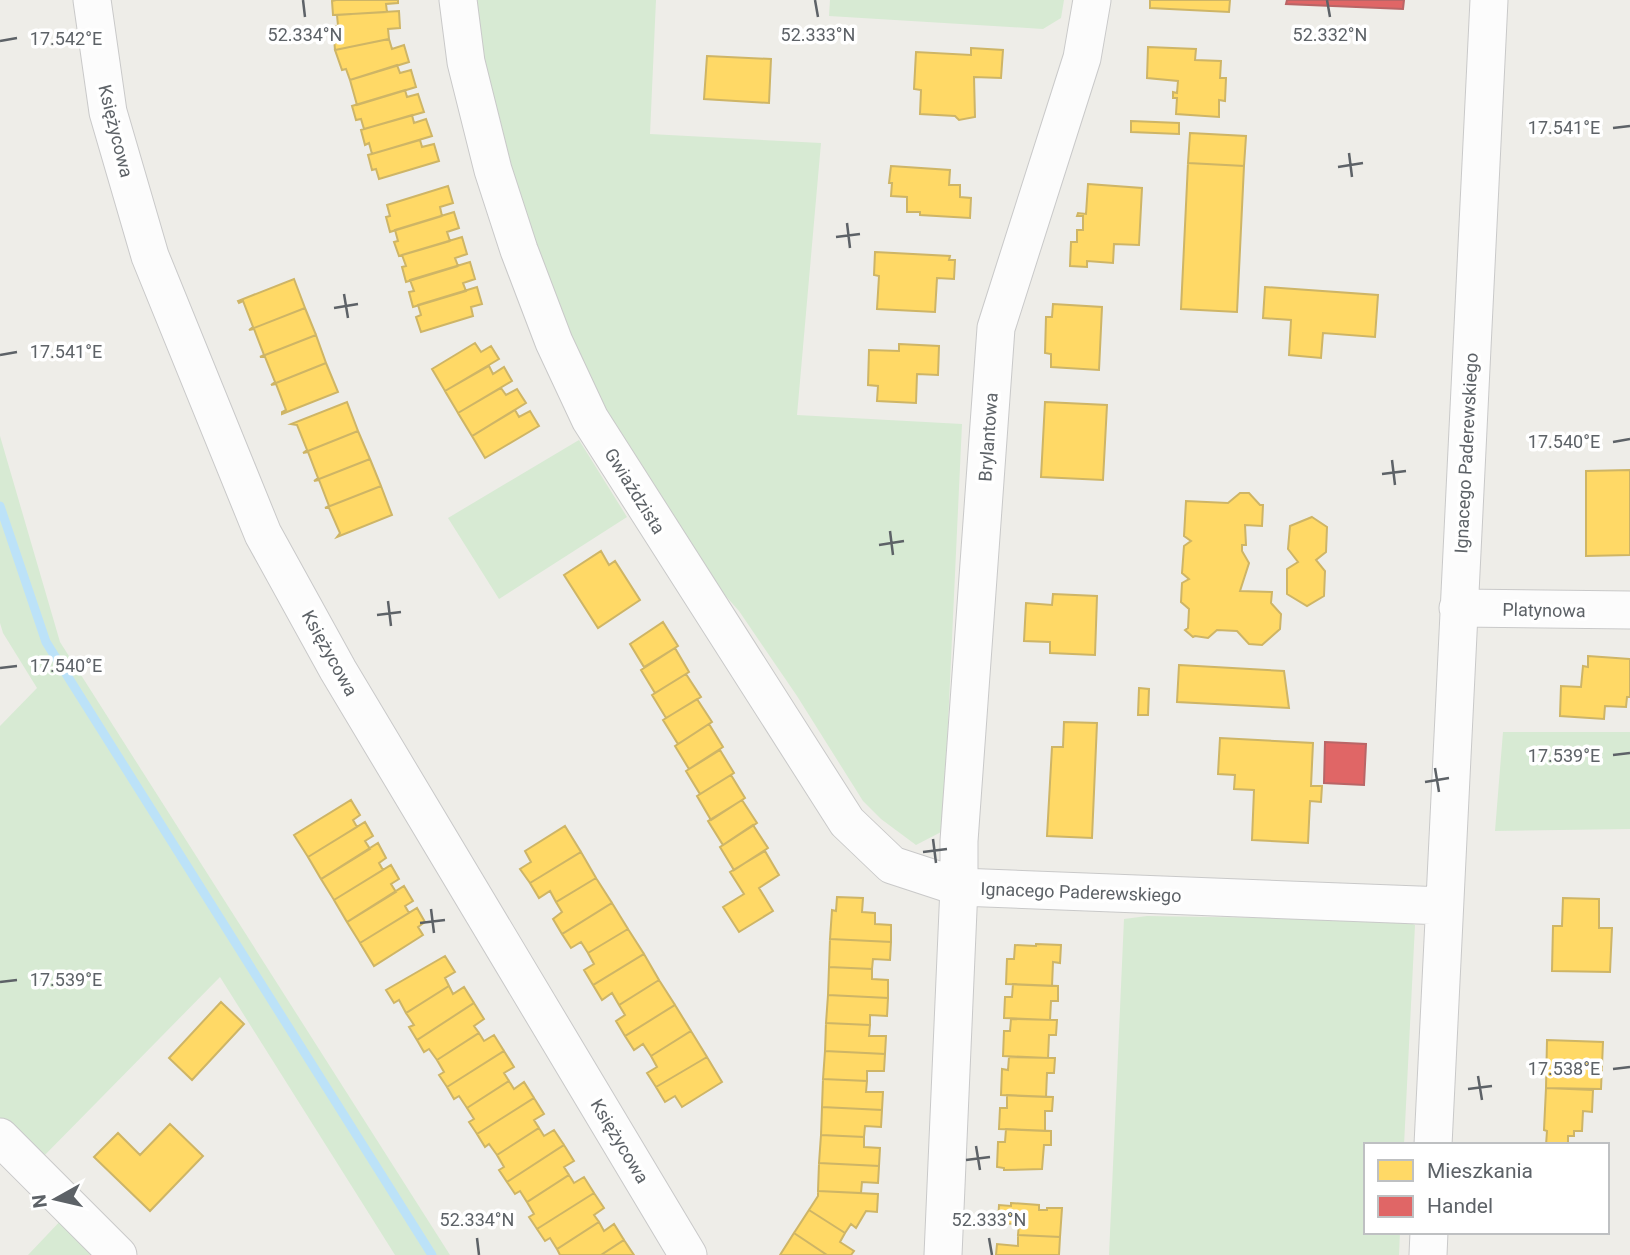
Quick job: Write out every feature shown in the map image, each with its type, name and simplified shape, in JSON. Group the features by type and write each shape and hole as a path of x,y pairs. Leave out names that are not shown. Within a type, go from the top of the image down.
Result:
{"street":[{"name":"Księżycowa","path":"92,0 108,112 150,256 263,534 338,670 688,1255"},
{"name":"Gwiaździsta","path":"458,0 466,62 493,170 519,250 554,342 590,419 847,822 892,865 959,887"},
{"name":"Brylantowa","path":"959,887 959,841 996,328 1082,58 1092,0"},
{"name":"Ignacego Paderewskiego","path":"1433,1143 1489,0"},
{"name":"Platynowa","path":"1458,608 1630,610"},
{"name":"Ignacego Paderewskiego","path":"943,1255 959,887 1444,906"},
{"path":"0,1137 118,1255"},
{"path":"1428,1255 1429,1234"}],"green space":[{"path":"468,0 656,0 650,134 821,143 797,415 962,424 943,831 916,845 881,819 863,801 797,696 739,611 686,551 591,389 526,231"},
{"path":"830,0 1064,0 1061,18 1043,29 829,16"},
{"path":"0,436 60,642 450,1255 395,1255 220,977 38,1162 0,1123 0,726 37,688 3,633 0,623"},
{"path":"579,440 627,517 499,599 448,518"},
{"path":"1503,732 1630,732 1630,829 1495,831"},
{"path":"1147,916 1401,920 1415,925 1404,1143 1364,1143 1364,1234 1400,1234 1399,1255 1109,1255 1124,919"},
{"path":"65,1216 106,1255 28,1255"}],"building: Mieszkania":[{"path":"398,0 398,3 386,4 387,12 333,15 332,1"},
{"path":"1150,0 1230,0 1229,12 1150,8"},
{"path":"399,11 400,28 388,29 389,39 335,50 333,27 338,26 337,15"},
{"path":"389,39 392,49 404,45 409,62 350,80 346,69 342,70 335,50"},
{"path":"1148,47 1196,49 1195,60 1221,61 1220,78 1226,78 1225,101 1219,100 1219,117 1176,114 1177,98 1173,98 1173,92 1177,93 1178,81 1147,78"},
{"path":"971,48 1003,50 1001,78 974,77 975,117 959,120 955,116 920,114 921,90 914,89 916,52 971,55"},
{"path":"707,56 771,59 769,103 704,99"},
{"path":"397,65 400,73 411,70 416,87 357,105 350,80"},
{"path":"405,90 407,97 418,94 424,112 364,129 361,119 356,120 352,106"},
{"path":"412,115 414,123 426,119 432,136 372,154 369,143 365,145 361,130"},
{"path":"1131,121 1179,123 1179,134 1131,132"},
{"path":"1190,133 1246,136 1244,166 1188,163"},
{"path":"420,140 422,147 434,144 439,161 379,179 376,169 372,170 368,155"},
{"path":"1188,163 1244,166 1237,312 1181,309"},
{"path":"891,166 950,170 949,185 960,185 960,197 971,198 970,218 907,212 907,197 891,196"},
{"path":"1088,184 1142,188 1139,245 1114,244 1113,263 1087,261 1087,267 1070,266 1071,242 1077,242 1077,230 1083,230 1083,216 1077,216 1078,213 1086,214"},
{"path":"448,186 453,203 440,207 442,216 390,232 386,217 390,216 387,205"},
{"path":"454,212 459,228 447,232 450,241 399,256 394,242 398,241 395,230"},
{"path":"462,237 467,254 455,258 458,266 406,282 402,267 406,266 402,255"},
{"path":"875,252 950,256 949,260 955,260 954,279 937,278 935,312 877,309 879,276 874,275"},
{"path":"470,262 475,279 463,283 466,291 413,307 409,292 414,291 410,280"},
{"path":"294,279 305,308 249,330 253,327 243,301 238,301"},
{"path":"477,287 482,304 471,307 473,316 421,332 416,317 421,315 418,305"},
{"path":"1265,287 1378,295 1375,337 1323,333 1321,358 1289,355 1291,320 1263,318"},
{"path":"1053,304 1102,307 1099,370 1051,367 1051,354 1045,353 1046,317 1052,317"},
{"path":"305,308 316,335 260,357 264,355 254,329 249,330"},
{"path":"316,335 326,363 271,385 275,382 265,357 260,357"},
{"path":"475,343 481,352 491,346 499,359 445,391 432,369"},
{"path":"899,344 939,346 938,375 917,374 916,403 877,401 878,386 868,385 869,350 899,351"},
{"path":"326,363 338,392 282,414 286,410 276,384 271,385"},
{"path":"489,366 493,374 504,367 512,381 458,413 445,391"},
{"path":"501,388 506,395 517,389 526,403 472,436 458,413"},
{"path":"347,402 358,431 303,453 307,450 297,425 291,424"},
{"path":"1045,402 1107,405 1103,480 1041,477"},
{"path":"515,410 519,417 530,411 539,426 485,458 472,436"},
{"path":"358,431 370,459 314,481 318,478 308,452 303,453"},
{"path":"370,459 381,486 325,508 329,506 319,480 314,481"},
{"path":"1630,470 1630,555 1586,556 1586,471"},
{"path":"381,486 392,515 337,537 340,533 329,508 325,508"},
{"path":"1240,493 1249,493 1263,505 1262,526 1245,525 1246,545 1242,545 1242,551 1249,563 1240,591 1272,592 1271,603 1281,614 1280,629 1262,645 1249,644 1237,631 1217,630 1208,638 1193,637 1185,630 1188,628 1189,609 1181,602 1182,583 1189,579 1182,573 1184,546 1191,541 1184,536 1186,501 1228,503"},
{"path":"1312,517 1327,527 1326,552 1316,560 1325,571 1324,596 1307,606 1287,594 1287,569 1298,562 1288,549 1290,526"},
{"path":"601,551 609,565 615,561 640,600 598,628 564,575"},
{"path":"1053,594 1097,596 1095,655 1050,653 1050,642 1024,641 1026,603 1052,605"},
{"path":"663,622 678,646 644,667 630,644"},
{"path":"675,648 689,672 655,693 641,670"},
{"path":"1588,656 1630,659 1630,697 1627,697 1626,707 1605,706 1604,719 1560,716 1561,686 1581,687 1583,666 1588,667"},
{"path":"1179,665 1284,671 1289,708 1177,702"},
{"path":"686,674 701,697 666,718 652,695"},
{"path":"1139,688 1149,689 1148,715 1138,715"},
{"path":"697,699 712,722 678,744 663,720"},
{"path":"1064,722 1097,723 1092,838 1047,836 1052,747 1063,747"},
{"path":"709,724 723,747 689,769 675,746"},
{"path":"1220,738 1313,743 1311,786 1322,786 1321,802 1310,801 1308,843 1252,840 1254,790 1234,789 1235,775 1218,774"},
{"path":"720,750 734,773 700,794 686,771"},
{"path":"731,775 745,798 711,820 697,796"},
{"path":"351,800 360,815 353,820 357,827 308,857 294,835"},
{"path":"742,800 757,823 723,845 708,821"},
{"path":"365,822 373,836 365,841 370,849 321,879 308,857"},
{"path":"753,825 768,848 734,870 720,847"},
{"path":"565,826 581,852 530,883 520,869 531,862 525,851"},
{"path":"378,843 386,858 379,863 383,870 334,900 321,879"},
{"path":"765,851 779,875 759,888 773,911 739,932 723,907 744,894 730,872"},
{"path":"581,852 596,878 556,902 550,891 539,898 530,883"},
{"path":"391,865 399,879 391,884 396,892 347,922 334,900"},
{"path":"596,878 612,903 562,934 553,919 562,912 556,902"},
{"path":"404,886 413,901 405,906 409,913 360,943 347,922"},
{"path":"837,897 863,898 862,912 875,913 875,924 891,925 891,942 830,939 832,910 836,911"},
{"path":"1563,898 1599,899 1599,928 1612,928 1610,972 1552,971 1553,926 1562,926"},
{"path":"612,903 628,929 588,953 581,942 571,948 562,934"},
{"path":"417,908 425,922 418,927 423,935 374,966 360,943"},
{"path":"628,929 644,954 593,985 584,970 594,964 588,953"},
{"path":"830,939 891,942 890,960 873,959 872,969 829,967"},
{"path":"1015,945 1061,945 1060,963 1053,962 1052,986 1006,984 1007,959 1014,959"},
{"path":"644,954 659,980 619,1005 612,993 602,1000 593,985"},
{"path":"445,956 455,972 445,978 449,986 406,1013 399,1000 394,1003 386,990"},
{"path":"829,967 872,969 872,979 888,980 888,998 828,995"},
{"path":"659,980 675,1005 625,1036 616,1021 625,1015 619,1005"},
{"path":"1013,984 1058,986 1058,1001 1051,1001 1050,1020 1004,1018 1005,997 1012,997"},
{"path":"449,986 453,994 464,987 474,1003 417,1040 409,1027 414,1025 406,1013"},
{"path":"828,995 888,998 887,1016 870,1015 870,1025 826,1023"},
{"path":"221,1002 244,1024 192,1080 169,1058"},
{"path":"474,1003 484,1019 474,1026 479,1033 437,1060 429,1049 424,1052 417,1040"},
{"path":"675,1005 691,1031 651,1056 643,1044 634,1050 625,1036"},
{"path":"1011,1019 1057,1020 1056,1035 1049,1035 1048,1058 1003,1056 1004,1031 1010,1031"},
{"path":"826,1023 870,1025 869,1036 886,1036 885,1054 825,1051"},
{"path":"691,1031 707,1057 656,1087 647,1073 657,1067 651,1056"},
{"path":"479,1033 484,1041 494,1035 504,1051 447,1087 439,1075 444,1072 437,1060"},
{"path":"1547,1040 1603,1042 1601,1089 1546,1088"},
{"path":"504,1051 514,1067 504,1073 509,1081 467,1108 459,1096 454,1099 447,1087"},
{"path":"825,1051 885,1054 884,1071 867,1071 867,1081 823,1079"},
{"path":"707,1057 722,1082 682,1107 675,1096 665,1102 656,1087"},
{"path":"1009,1057 1055,1058 1054,1073 1047,1073 1046,1097 1001,1095 1002,1069 1008,1070"},
{"path":"823,1079 867,1081 866,1092 883,1092 882,1110 822,1107"},
{"path":"509,1081 514,1089 524,1082 534,1098 477,1134 469,1122 474,1119 467,1108"},
{"path":"1546,1088 1593,1090 1592,1112 1583,1111 1582,1131 1574,1131 1574,1136 1568,1136 1568,1143 1546,1143 1547,1131 1544,1130"},
{"path":"1007,1095 1053,1097 1052,1111 1045,1111 1045,1131 999,1129 1000,1108 1007,1108"},
{"path":"534,1098 544,1114 534,1120 539,1128 497,1155 489,1144 485,1147 477,1134"},
{"path":"822,1107 882,1110 881,1127 865,1126 864,1137 821,1135"},
{"path":"170,1124 203,1156 150,1211 94,1157 118,1133 140,1155"},
{"path":"539,1128 544,1136 554,1130 564,1145 507,1182 499,1170 504,1167 497,1155"},
{"path":"1006,1129 1051,1131 1051,1145 1044,1145 1042,1169 1004,1170 997,1167 998,1142 1005,1142"},
{"path":"821,1135 864,1137 864,1147 880,1148 879,1166 819,1163"},
{"path":"564,1145 574,1161 564,1167 569,1175 527,1202 520,1191 515,1194 507,1182"},
{"path":"819,1163 879,1166 878,1183 862,1182 861,1193 818,1191"},
{"path":"569,1175 574,1183 584,1177 594,1193 537,1229 529,1217 534,1214 527,1202"},
{"path":"818,1191 878,1194 877,1212 866,1211 856,1228 851,1224 845,1233 809,1210 818,1196"},
{"path":"594,1193 604,1208 594,1215 599,1222 557,1249 550,1238 545,1241 537,1229"},
{"path":"1011,1203 1039,1205 1039,1210 1062,1208 1060,1237 1018,1235 1019,1224 998,1223 999,1205 1011,1206"},
{"path":"809,1210 845,1233 840,1242 854,1251 851,1255 827,1255 794,1233"},
{"path":"599,1222 604,1231 614,1224 624,1240 601,1255 560,1255 557,1249"},
{"path":"794,1233 827,1255 780,1255"},
{"path":"1018,1235 1060,1237 1059,1255 996,1255 997,1244 1018,1246"},
{"path":"624,1240 634,1255 601,1255"}],"building: Handel":[{"path":"1287,0 1404,0 1403,9 1286,4"},
{"path":"1325,742 1366,744 1364,785 1324,783"}],"waterway":[{"path":"0,506 46,642 432,1255"}]}
